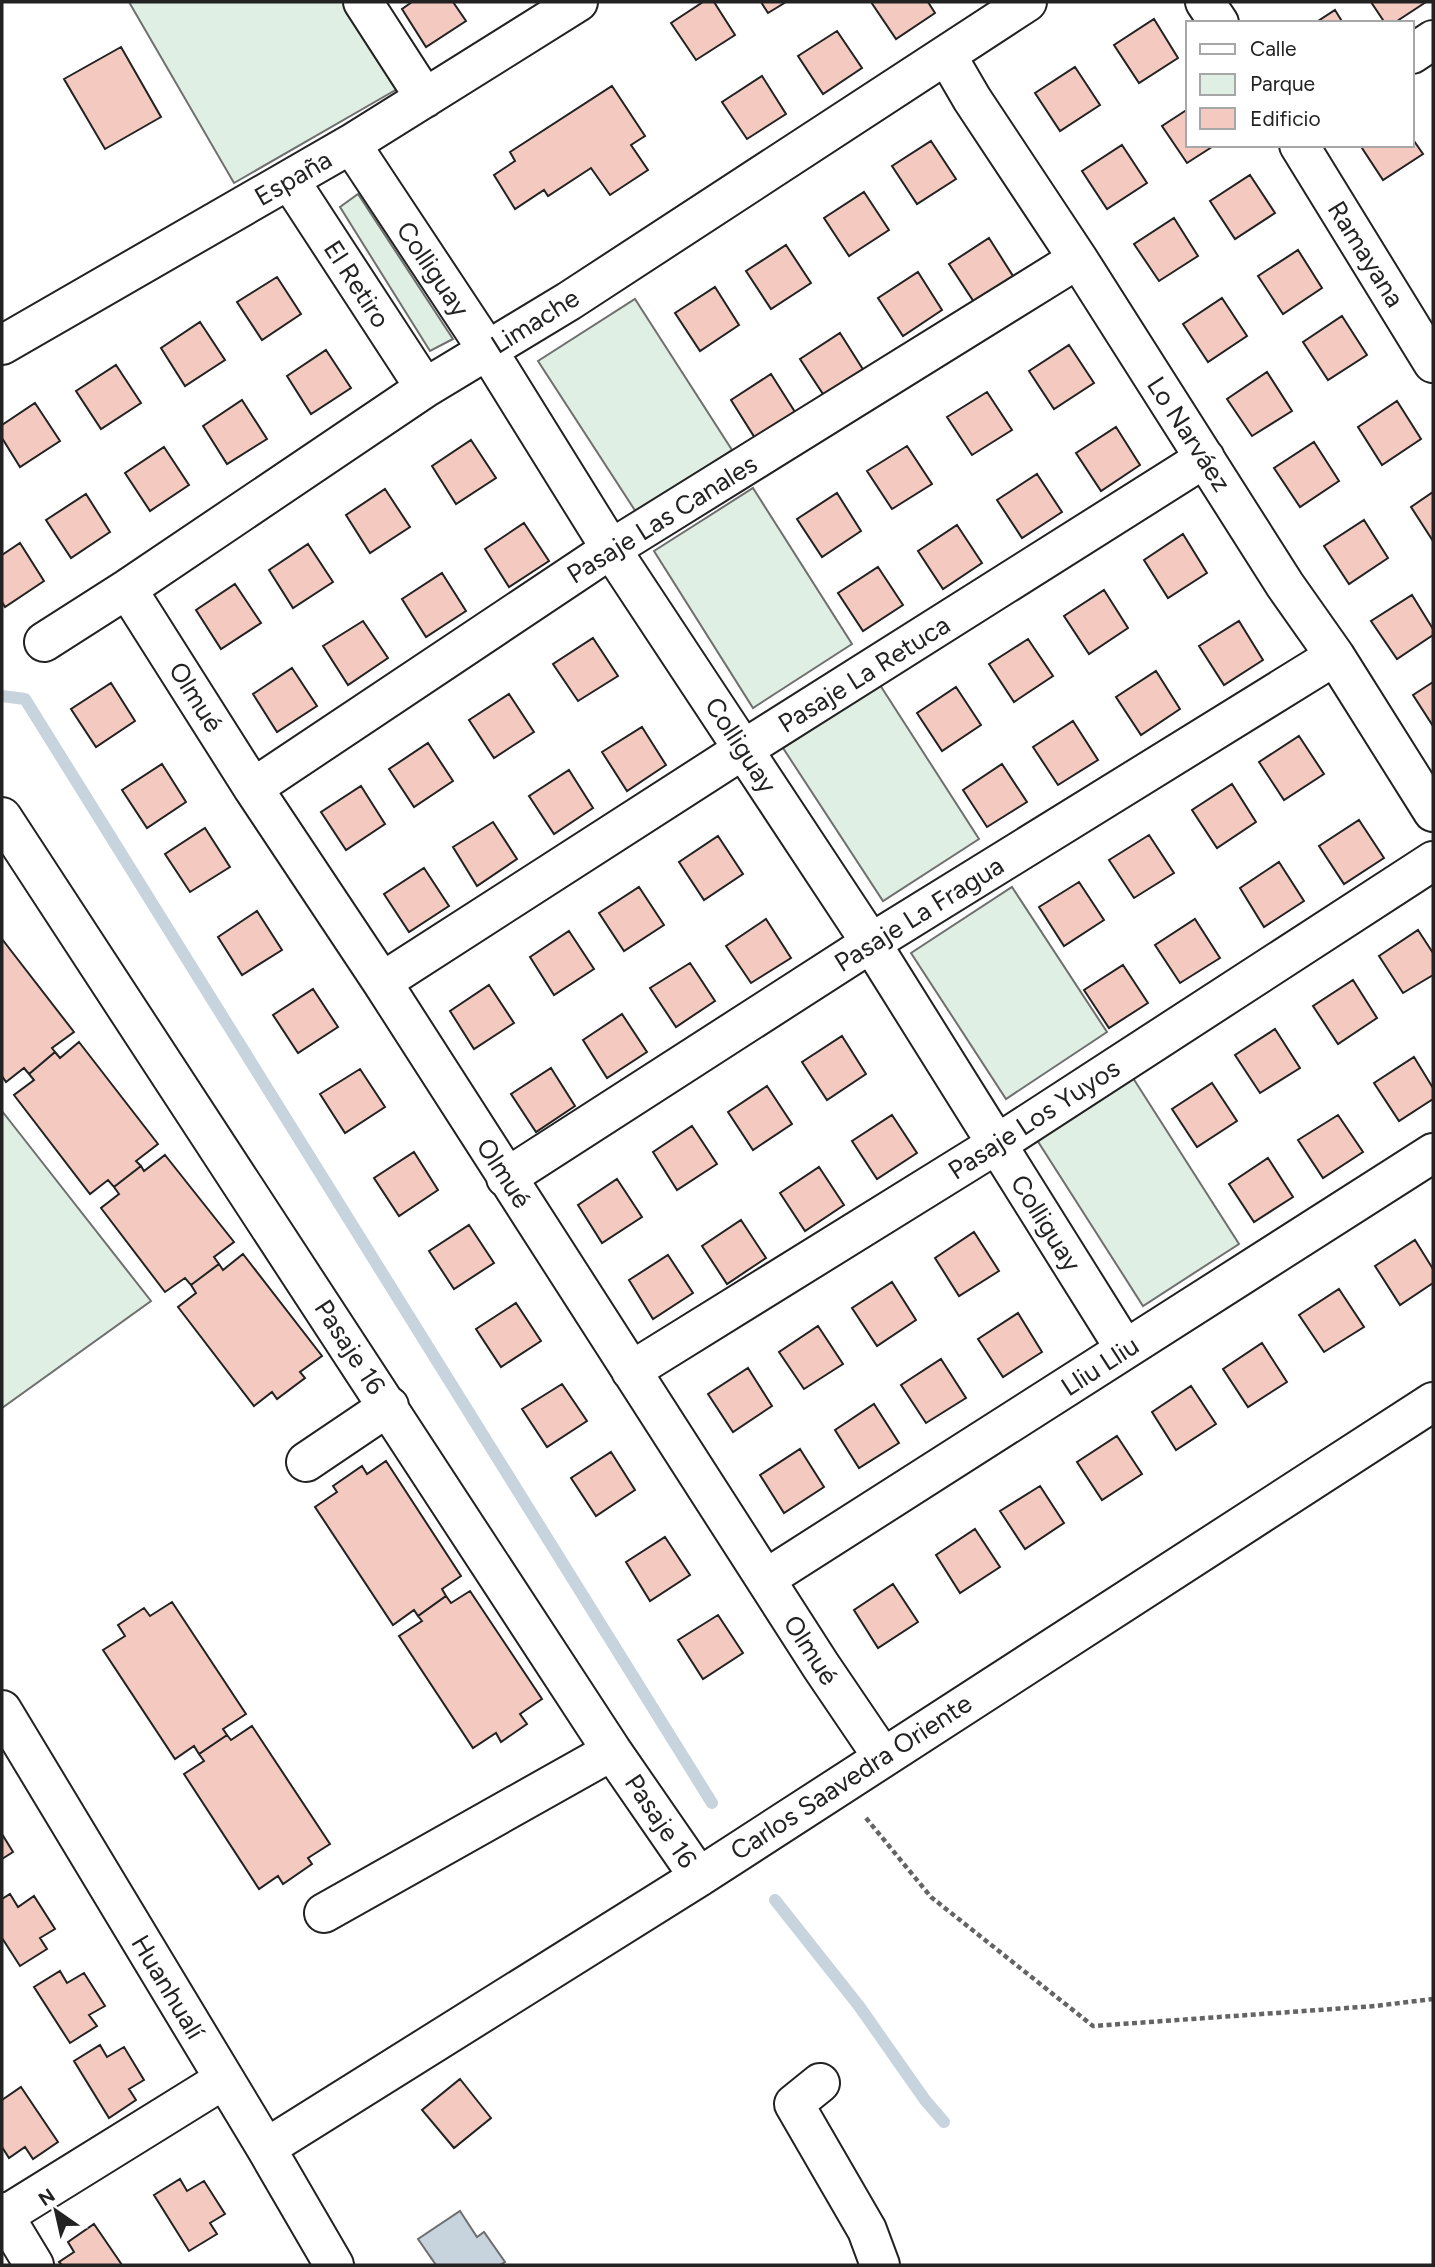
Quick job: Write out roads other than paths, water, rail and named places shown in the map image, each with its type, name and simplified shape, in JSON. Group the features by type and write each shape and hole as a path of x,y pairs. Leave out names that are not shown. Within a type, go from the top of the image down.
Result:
{"street":[{"path":"363,2 425,98"},
{"name":"España","path":"2,345 290,181 578,2"},
{"name":"Limache","path":"44,642 425,388 569,301 1027,2"},
{"path":"1205,2 1218,21"},
{"path":"1414,53 1433,40"},
{"name":"Lo Narváez","path":"947,56 972,99 1078,259 1285,585 1335,656 1433,812"},
{"name":"Colliguay","path":"351,144 488,351 611,549 871,943 1125,1349"},
{"name":"Ramayana","path":"1300,147 1431,354"},
{"name":"El Retiro","path":"290,181 425,388"},
{"name":"Pasaje Las Canales","path":"253,788 611,549 1078,259"},
{"name":"Pasaje La Retuca","path":"382,982 744,749 1205,458"},
{"name":"Olmué","path":"127,589 821,1666 882,1756"},
{"name":"Pasaje La Fragua","path":"506,1178 871,943 1335,656"},
{"name":"Pasaje 16","path":"2,817 612,1751 699,1877"},
{"name":"Pasaje Los Yuyos","path":"631,1371 997,1144 1433,861"},
{"name":"Lliu Lliu","path":"766,1578 1433,1153"},
{"name":"Carlos Saavedra Oriente","path":"266,2148 699,1877 882,1756 1433,1402"},
{"path":"306,1462 389,1406"},
{"name":"Huanhualí","path":"2,1710 334,2265"},
{"path":"324,1913 612,1751"},
{"path":"34,2265 2,2215 223,2080"},
{"path":"820,2083 794,2104 867,2230 880,2265"}],"waterway":[{"path":"2,696 25,699 712,1803"},
{"path":"775,1900 859,2006 925,2100 944,2122"}]}
